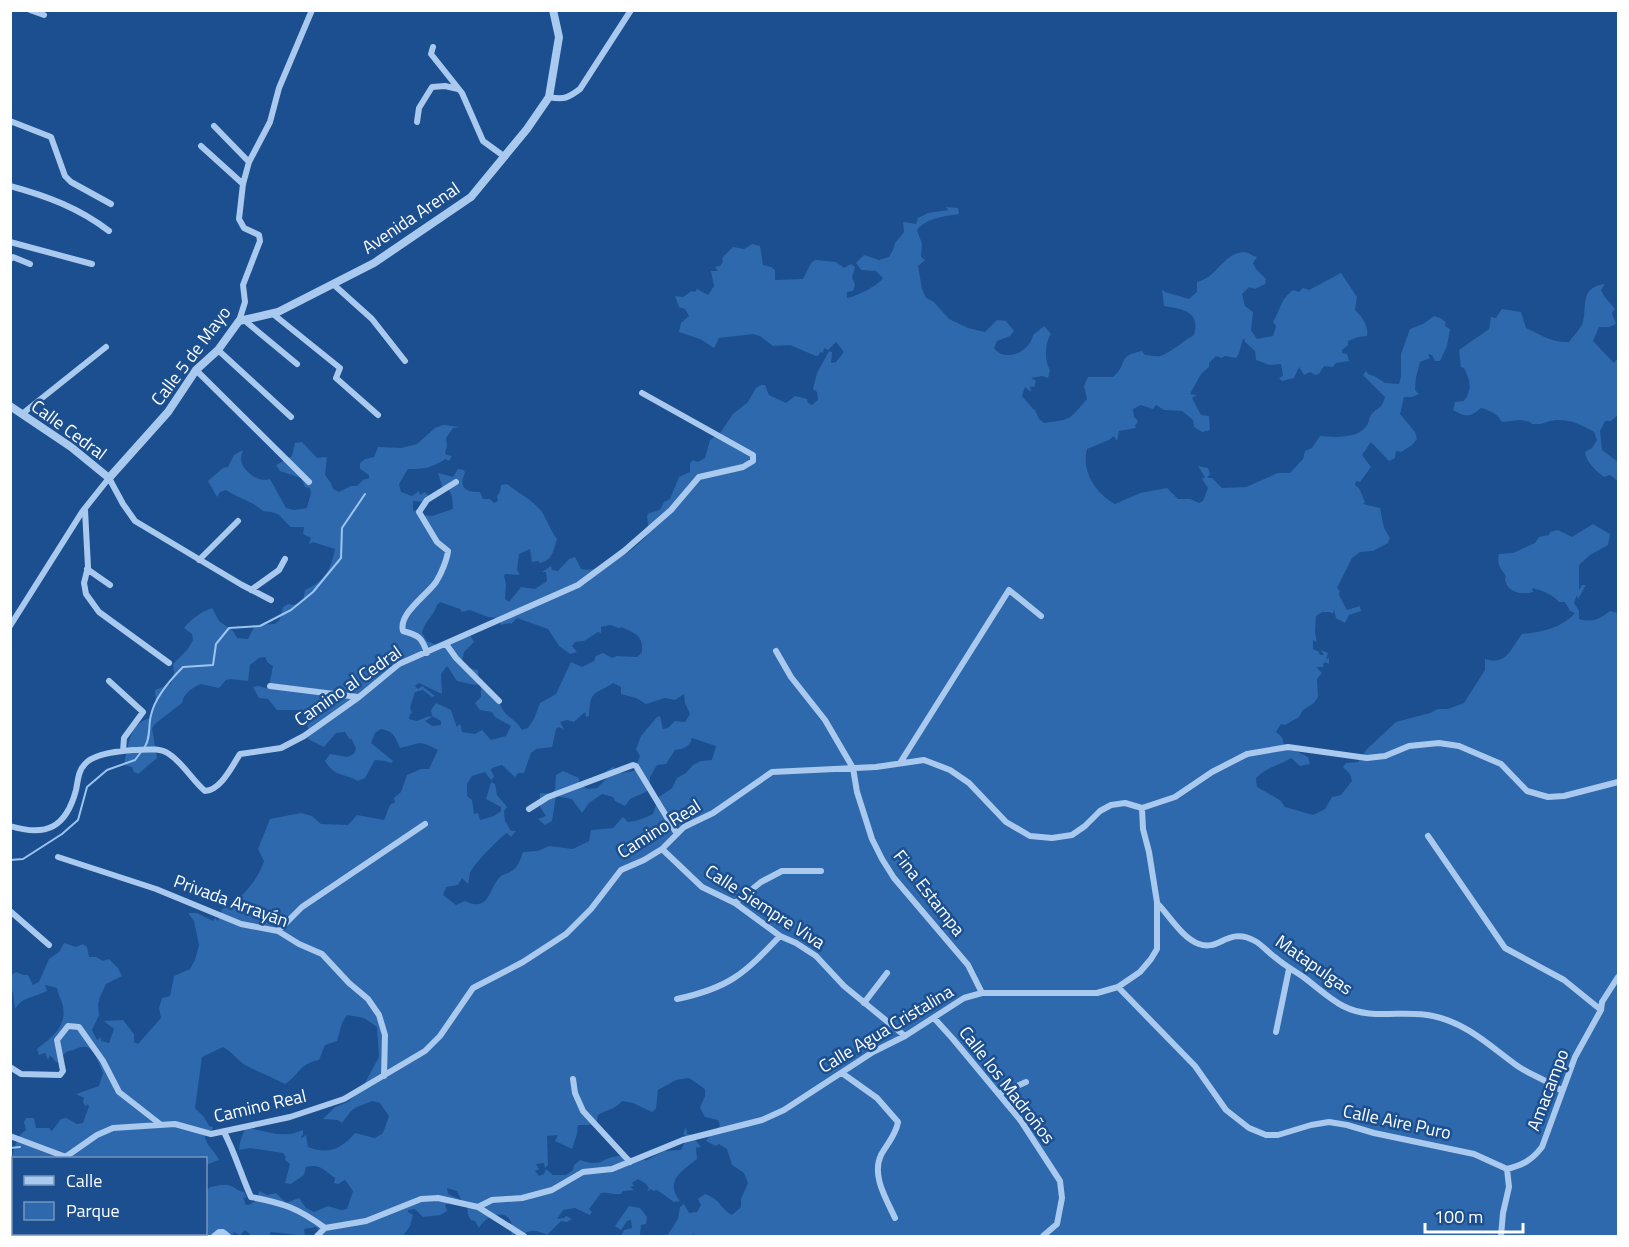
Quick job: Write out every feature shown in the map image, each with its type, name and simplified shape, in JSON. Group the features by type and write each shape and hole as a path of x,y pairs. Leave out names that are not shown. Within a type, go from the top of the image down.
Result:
{"street":[{"path":"30,10 44,15"},
{"name":"Calle 5 de Mayo","path":"10,626 85,509 109,478 168,412 196,370 218,350 242,321 245,302 243,285 260,241 259,235 244,228 239,219 243,184 249,162 270,122 282,80 312,10"},
{"name":"Avenida Arenal","path":"242,321 273,314 374,263 467,201 505,157 542,110 549,97 559,37 553,10"},
{"path":"549,97 567,99 580,89 631,10"},
{"path":"433,47 430,54 459,90 483,141 505,157"},
{"path":"417,122 419,108 432,87 445,86 459,90"},
{"path":"10,121 51,137 65,176 71,182 111,204"},
{"path":"214,126 249,162"},
{"path":"201,146 243,184"},
{"path":"10,186 68,205 89,215 109,231"},
{"path":"10,242 92,264"},
{"path":"10,258 13,257 30,264"},
{"path":"333,284 372,319 405,361"},
{"path":"273,314 340,368 336,378 378,415"},
{"path":"242,321 297,364"},
{"path":"22,414 106,347"},
{"path":"218,350 291,417"},
{"path":"196,370 309,482"},
{"name":"Camino al Cedral","path":"10,826 28,831 47,830 57,825 70,805 84,764 90,760 123,751 164,751 205,791 212,790 240,754 281,748 304,736 359,697 399,664 578,585 624,551 672,510 699,477 743,467 753,461 753,456 642,393"},
{"name":"Calle Cedral","path":"10,406 71,447 109,478"},
{"path":"109,478 135,521 251,590 272,600"},
{"path":"427,653 423,640 418,635 403,631 401,625 404,618 436,582 448,551 437,542 419,512 427,500 456,482"},
{"path":"85,509 87,569 84,583 86,594 99,612 169,663"},
{"path":"199,560 238,521"},
{"path":"251,590 279,570 285,559"},
{"path":"87,569 110,585"},
{"path":"900,763 1008,590 1041,616"},
{"path":"446,644 456,658 499,701"},
{"name":"Fina Estampa","path":"776,651 791,677 825,720 853,768 872,839 882,859 894,878 968,965 982,993"},
{"path":"109,681 143,712 124,738 123,751"},
{"path":"270,686 359,697"},
{"path":"1142,808 1174,797 1247,753 1288,747 1367,758 1385,756 1408,746 1439,744 1459,746 1501,764 1527,790 1548,797 1563,796 1618,782"},
{"name":"Camino Real","path":"66,1157 112,1128 175,1124 211,1134 290,1117 344,1099 425,1051 440,1036 473,988 523,962 566,934 591,909 621,870 662,849 684,827 713,813 772,772 876,768 924,760 950,770 969,783 1006,822 1030,836 1052,838 1072,835 1100,811 1112,805 1125,803 1142,808"},
{"path":"530,809 548,797 633,765 636,766 677,834"},
{"name":"Calle Agua Cristalina","path":"325,1228 366,1221 420,1199 438,1198 478,1207 492,1200 522,1197 552,1190 583,1172 612,1169 683,1140 762,1120 784,1110 873,1052 905,1036 964,998 982,993 1097,993 1118,987 1140,972 1157,949 1157,902 1143,829 1142,808"},
{"path":"278,931 302,907 425,824"},
{"path":"1428,836 1505,948 1564,980 1601,1010"},
{"name":"Calle Siempre Viva","path":"662,849 702,887 735,903 780,936 816,956 844,986 905,1036"},
{"name":"Privada Arrayán","path":"58,857 156,889 241,924 278,931 322,954 349,983 368,999 379,1015 385,1035 384,1076"},
{"path":"735,903 761,882 782,871 821,871"},
{"name":"Matapulgas","path":"1157,902 1192,940 1201,945 1211,946 1238,935 1255,941 1289,969 1345,1007 1378,1015 1431,1015 1453,1021 1480,1037 1520,1068 1550,1082 1562,1091"},
{"path":"10,911 49,945"},
{"path":"677,999 702,994 734,980 754,964 780,936"},
{"path":"1276,1032 1289,969"},
{"path":"864,1003 887,973"},
{"name":"Amacampo","path":"1507,1169 1521,1166 1533,1158 1542,1147 1575,1057 1601,1010 1602,1002 1618,977"},
{"name":"Calle Aire Puro","path":"1118,987 1195,1065 1226,1110 1249,1128 1266,1135 1278,1135 1329,1122 1474,1154 1507,1169"},
{"name":"Calle los Madroños","path":"934,1018 1021,1121 1060,1181 1062,1198 1058,1224 1043,1236"},
{"path":"10,1066 21,1074 60,1075 63,1071 57,1040 68,1026 79,1027 103,1061 119,1092 160,1124"},
{"path":"842,1073 877,1098 898,1122 897,1129 879,1158 879,1183 895,1218"},
{"path":"573,1079 582,1111 630,1162"},
{"path":"999,1094 1026,1082"},
{"path":"224,1132 251,1197 279,1203 303,1212 325,1228 317,1236"},
{"path":"10,1136 62,1157"},
{"path":"1501,1236 1509,1187 1507,1169"},
{"path":"478,1207 524,1236"},
{"path":"214,1236 223,1232 228,1236"}],"green space":[{"path":"945,207 958,208 959,214 931,220 917,230 922,244 921,257 925,260 918,266 926,298 934,302 949,319 968,328 985,332 997,320 1006,321 1014,331 1010,336 997,341 994,348 1004,355 1022,351 1033,335 1044,326 1051,334 1046,352 1050,370 1048,378 1042,376 1031,378 1036,381 1034,387 1030,386 1031,392 1025,387 1022,396 1044,423 1066,419 1073,415 1087,399 1084,386 1088,377 1113,377 1128,355 1142,351 1145,355 1160,356 1194,335 1195,321 1192,316 1183,310 1164,306 1162,289 1189,299 1197,292 1197,282 1210,276 1237,253 1246,252 1257,257 1253,263 1266,279 1265,284 1255,289 1249,287 1242,294 1245,306 1253,312 1251,330 1257,339 1273,336 1276,326 1273,322 1283,301 1293,290 1299,292 1303,288 1309,290 1341,273 1357,297 1355,310 1366,325 1367,336 1348,341 1342,353 1347,354 1349,361 1336,363 1333,367 1324,366 1319,374 1315,375 1310,372 1304,375 1299,367 1294,378 1282,381 1279,378 1283,376 1281,364 1270,365 1256,360 1255,351 1245,342 1244,338 1236,358 1216,356 1201,374 1190,394 1197,395 1192,398 1201,415 1209,416 1210,430 1202,432 1194,427 1193,420 1182,411 1164,410 1156,405 1153,409 1141,405 1133,409 1134,417 1138,421 1136,428 1119,431 1117,441 1114,436 1087,449 1086,465 1092,481 1108,500 1115,504 1140,493 1167,488 1178,499 1190,499 1199,503 1203,501 1208,488 1202,479 1205,477 1198,466 1208,468 1210,474 1207,478 1212,478 1222,488 1246,487 1278,473 1290,473 1303,459 1305,451 1312,448 1320,436 1352,435 1364,429 1368,424 1371,415 1381,406 1385,397 1363,375 1366,371 1385,383 1399,384 1401,354 1410,329 1434,316 1446,322 1445,326 1450,329 1447,346 1440,361 1435,361 1432,355 1428,354 1430,358 1420,362 1415,390 1419,394 1404,397 1400,414 1415,432 1417,439 1401,452 1396,451 1395,458 1389,461 1371,442 1362,455 1371,467 1360,482 1356,481 1355,485 1359,488 1365,502 1363,504 1380,508 1384,528 1390,538 1388,543 1373,551 1360,552 1352,558 1337,588 1347,610 1360,606 1361,611 1349,615 1345,623 1336,618 1334,610 1333,614 1322,612 1316,616 1317,642 1313,640 1313,649 1320,655 1324,655 1321,650 1328,653 1326,659 1329,658 1329,664 1325,662 1324,667 1316,667 1322,673 1317,679 1318,697 1314,703 1303,710 1299,717 1285,725 1281,724 1276,732 1282,737 1284,745 1308,757 1310,764 1300,766 1291,758 1264,771 1256,778 1257,787 1280,800 1285,807 1313,815 1325,809 1332,797 1341,795 1352,781 1350,774 1343,767 1346,763 1358,762 1367,749 1396,722 1464,703 1485,670 1485,659 1492,661 1503,658 1522,634 1551,628 1564,622 1575,613 1570,611 1565,602 1559,602 1543,591 1532,588 1533,592 1521,593 1510,589 1499,564 1499,554 1513,553 1535,543 1539,537 1558,530 1572,537 1593,524 1610,534 1608,545 1590,555 1579,565 1579,590 1582,585 1586,585 1578,599 1577,595 1574,603 1579,611 1579,619 1596,620 1610,611 1618,613 1618,1236 696,1236 693,1234 691,1236 667,1236 678,1219 680,1207 684,1204 689,1213 697,1212 701,1205 698,1199 705,1194 715,1199 732,1215 741,1207 741,1199 748,1183 744,1173 732,1165 727,1149 719,1144 716,1146 706,1141 720,1126 718,1120 705,1117 700,1108 705,1089 689,1078 676,1080 658,1090 656,1109 652,1112 633,1103 622,1101 614,1108 598,1115 596,1125 578,1125 572,1149 555,1141 558,1135 547,1136 548,1165 545,1168 544,1163 536,1164 539,1169 535,1171 539,1176 544,1174 546,1169 553,1175 566,1175 580,1160 597,1163 618,1156 643,1158 645,1161 664,1151 681,1150 687,1137 683,1134 686,1127 687,1134 695,1135 694,1138 701,1147 696,1148 697,1159 681,1172 674,1182 674,1188 680,1201 674,1202 657,1190 651,1189 647,1192 649,1188 638,1179 632,1183 634,1186 630,1187 634,1190 623,1191 621,1194 601,1193 589,1209 592,1212 590,1215 575,1208 563,1210 557,1219 566,1216 572,1219 567,1222 561,1221 547,1235 532,1231 511,1236 510,1221 502,1215 490,1217 479,1228 468,1215 467,1205 461,1200 457,1191 447,1188 448,1194 459,1199 456,1204 451,1202 445,1205 447,1211 440,1215 423,1217 415,1209 408,1210 413,1215 410,1226 403,1236 326,1236 319,1234 317,1227 304,1229 305,1236 271,1232 269,1236 252,1236 245,1230 240,1236 234,1232 233,1236 11,1236 12,1202 12,1235 207,1235 207,1191 210,1187 223,1185 244,1192 247,1198 243,1197 246,1205 257,1200 259,1191 267,1195 276,1193 286,1203 299,1198 306,1208 314,1212 328,1206 341,1210 347,1209 353,1191 345,1180 338,1184 334,1183 335,1178 325,1170 311,1166 306,1167 304,1175 291,1184 285,1183 290,1164 285,1160 283,1153 250,1148 239,1150 245,1128 281,1134 303,1130 301,1136 302,1138 306,1135 308,1147 328,1150 340,1147 355,1133 375,1138 383,1133 389,1116 380,1103 372,1101 351,1111 342,1123 338,1120 323,1119 335,1107 348,1102 360,1092 379,1057 377,1027 364,1018 347,1015 337,1041 325,1045 319,1060 307,1064 285,1084 245,1065 223,1047 202,1057 195,1108 209,1126 213,1127 212,1130 205,1130 205,1139 219,1160 207,1165 207,1157 13,1157 16,1142 26,1130 24,1122 26,1118 34,1118 36,1128 49,1128 52,1131 61,1119 66,1118 77,1124 83,1123 89,1106 87,1104 86,1107 83,1102 84,1098 76,1094 99,1086 103,1073 96,1056 87,1047 80,1047 66,1053 61,1063 56,1062 50,1055 48,1060 45,1053 39,1055 37,1049 60,1027 64,1014 57,988 45,985 47,991 25,1000 15,1009 11,975 16,972 28,975 33,985 39,982 49,959 59,952 64,943 76,947 83,944 87,947 89,957 96,957 103,961 109,959 122,976 106,984 100,997 99,1015 92,1030 97,1040 101,1037 101,1041 109,1043 114,1029 104,1021 123,1020 134,1034 134,1042 138,1044 161,1018 159,1008 162,998 170,996 174,976 190,969 195,960 199,945 194,921 188,913 197,913 218,921 222,909 236,901 248,889 264,861 258,849 270,819 301,813 312,816 321,824 348,825 357,815 384,820 390,805 395,802 394,798 401,792 407,775 421,769 429,769 438,750 422,743 400,748 391,733 381,729 375,733 371,743 393,761 391,763 375,760 365,778 358,781 336,772 325,761 330,754 347,757 354,754 356,748 351,738 350,740 345,732 336,733 324,747 308,739 308,728 303,716 309,714 307,710 277,710 268,699 259,698 253,687 266,688 269,686 273,666 265,657 259,658 250,665 248,681 230,679 219,688 200,684 191,690 186,694 182,703 152,728 157,758 138,774 132,767 124,765 128,744 134,730 150,718 156,703 155,690 171,684 174,673 173,664 188,649 193,640 192,634 184,628 190,622 212,608 219,621 233,631 237,638 248,639 255,625 275,624 280,619 283,607 303,601 305,590 326,574 333,557 335,549 313,542 309,544 311,538 303,534 304,527 291,527 277,514 263,511 226,490 220,492 217,497 208,481 223,468 228,467 234,455 243,450 241,460 245,469 257,478 270,479 286,508 294,510 307,508 310,488 305,487 301,478 280,471 276,465 292,456 295,443 302,442 317,458 327,457 325,475 333,489 339,492 351,486 357,486 369,478 369,475 360,469 360,463 374,457 378,447 401,448 417,444 435,428 443,425 460,427 453,428 446,438 445,453 452,456 449,461 445,459 428,467 408,469 399,484 401,492 412,496 419,491 420,495 425,492 429,496 423,502 413,501 413,511 417,510 421,515 432,516 453,509 452,496 449,490 443,489 438,473 453,477 458,469 464,470 462,482 465,488 480,492 483,499 490,499 494,503 498,501 497,496 501,485 507,484 539,508 557,539 552,554 544,562 532,562 530,549 519,554 517,570 520,575 505,574 504,576 505,599 509,602 521,587 535,589 547,581 546,572 542,572 551,566 552,570 558,571 569,559 575,557 581,569 589,570 608,564 627,553 649,533 647,516 649,513 660,510 664,502 670,499 679,477 690,472 690,463 693,460 698,462 705,458 710,440 720,433 733,414 748,402 756,388 765,385 769,395 786,403 795,396 807,399 812,405 818,400 817,392 813,389 817,373 829,351 832,352 831,363 836,362 844,352 836,342 828,350 824,348 823,353 820,352 816,356 790,345 773,346 760,336 753,334 719,338 714,348 700,339 679,332 681,323 689,316 685,309 679,307 675,296 683,297 697,289 708,295 714,286 711,271 718,271 715,267 720,266 723,262 722,258 733,247 744,249 752,244 760,246 763,265 775,270 775,280 803,279 815,260 836,262 844,268 851,264 855,267 852,277 855,285 853,291 847,292 847,298 851,297 872,288 883,278 876,271 861,270 856,263 864,255 879,260 889,257 895,243 904,232 903,222 916,224 918,218 928,213 949,210","holes":["440,602 460,609 462,612 470,610 488,617 501,618 500,625 511,624 517,618 548,629 559,646 570,654 577,652 572,646 575,642 584,641 598,632 601,633 601,627 610,625 622,627 640,638 642,652 637,657 612,658 603,653 582,667 571,662 556,694 540,703 534,719 528,728 522,730 506,714 499,700 481,686 481,697 475,703 480,710 492,712 495,717 511,726 506,736 491,740 482,730 475,734 462,732 459,724 457,727 451,710 436,703 431,710 432,716 441,721 441,725 432,726 425,721 432,717 429,716 417,721 409,719 415,692 423,690 432,697 435,696 422,686 418,689 415,686 419,683 442,694 441,674 447,666 457,681 479,684 478,670 467,668 462,661 464,652 474,642 470,635 439,646 427,641 422,633","613,683 621,687 621,694 636,698 646,704 665,698 675,700 684,694 690,714 685,722 675,721 668,728 663,729 660,716 657,717 641,736 636,749 640,756 634,771 621,773 613,767 606,771 608,777 597,788 587,789 579,782 579,778 563,771 556,775 555,790 551,794 540,793 540,807 546,816 538,819 545,825 552,821 556,796 572,799 582,813 589,803 602,794 613,797 615,801 625,806 630,799 650,790 650,777 657,765 666,764 675,750 686,747 692,738 716,746 712,760 701,761 693,765 677,778 672,788 655,800 653,814 628,822 623,817 613,828 591,830 589,841 573,849 549,846 538,851 523,852 517,866 500,877 484,902 473,904 465,901 456,905 443,895 446,887 458,885 462,878 468,884 470,873 481,858 503,836 507,833 511,837 516,831 511,831 505,821 504,811 507,807 497,795 495,784 491,782 486,799 501,807 501,811 494,816 480,820 478,813 474,814 472,800 467,796 467,784 472,776 485,772 491,780 494,777 492,768 502,765 515,777 518,773 524,773 531,753 536,749 552,747 556,729 558,727 564,729 560,722 567,720 574,722 585,712 586,717 589,716 592,697 595,694"]},
{"path":"1605,284 1601,290 1615,309 1612,313 1616,324 1599,327 1593,341 1614,363 1618,361 1618,415 1611,421 1605,421 1600,431 1602,450 1618,462 1618,481 1610,475 1604,477 1589,463 1585,452 1592,448 1597,440 1594,432 1581,425 1561,420 1536,424 1521,420 1502,422 1493,413 1481,408 1474,414 1467,415 1453,410 1455,402 1464,401 1470,388 1468,376 1461,367 1459,350 1489,329 1491,317 1496,318 1502,309 1521,312 1526,328 1552,340 1569,342 1582,325 1588,293 1597,286"},
{"path":"12,1164 12,1198 11,1196"},
{"path":"629,1206 640,1208 647,1217 646,1224 641,1225 640,1236 621,1236 624,1230 632,1228 631,1220 627,1221 621,1230 615,1226"}],"waterway":[{"path":"144,748 148,741 151,715 159,695 183,667 213,665 216,644 229,628 260,626 291,610 313,592 341,558 342,528 365,494"},
{"path":"10,860 23,859 62,834 78,820 87,787 107,770 135,760 141,752"},
{"path":"10,1148 20,1147"}]}
